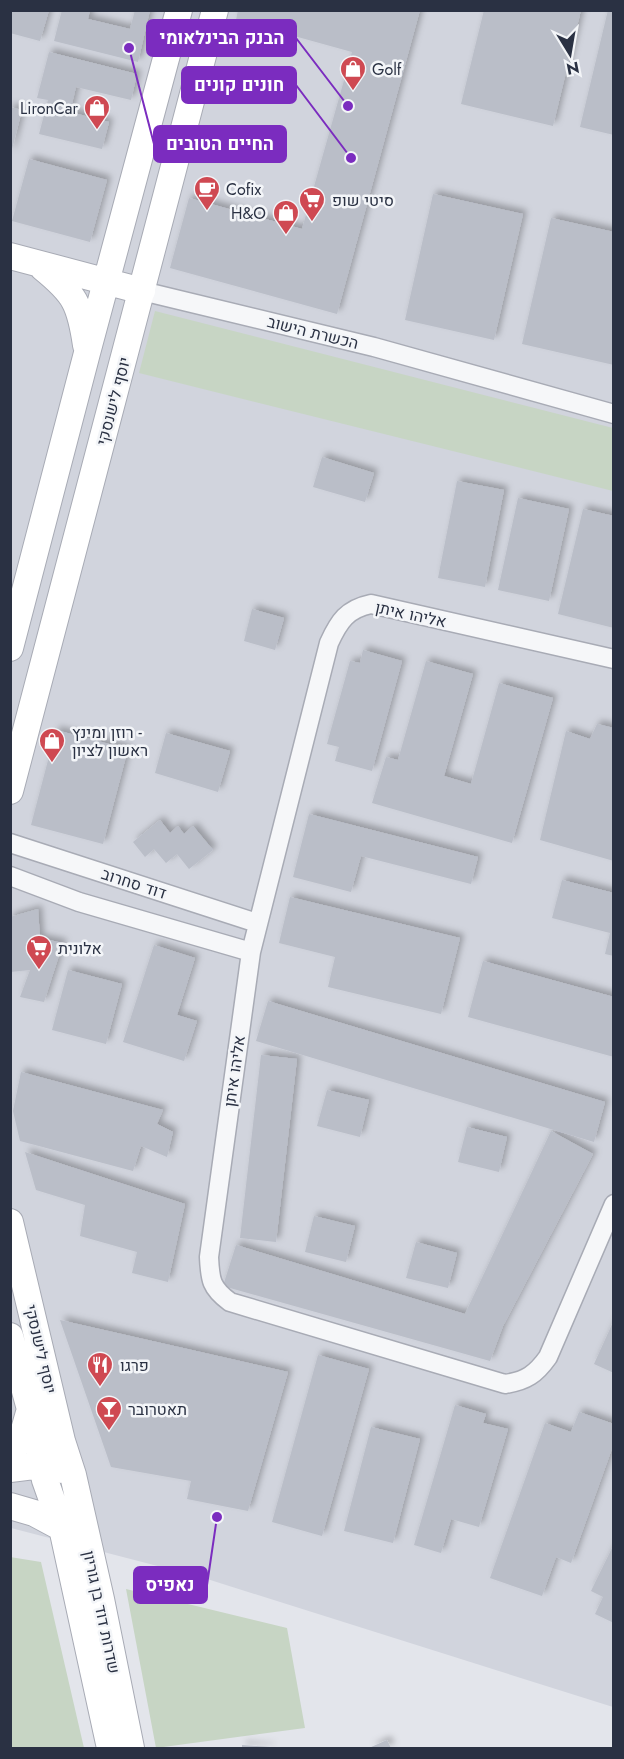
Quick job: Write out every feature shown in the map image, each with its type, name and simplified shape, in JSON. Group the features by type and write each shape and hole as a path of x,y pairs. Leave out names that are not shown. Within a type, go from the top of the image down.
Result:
{"main road":[{"path":"10,648 179,10"},
{"name":"יוסף לישנסקי","path":"10,790 150,286 215,10"},
{"name":"הכשרת הישוב","path":"10,256 106,282 150,286"},
{"path":"38,264 64,285 80,310 87,353"},
{"name":"יוסף לישנסקי","path":"10,1222 62,1441 73,1475"},
{"name":"יוסף לישנסקי","path":"10,1336 44,1472"},
{"path":"10,1454 22,1437 30,1409"},
{"path":"10,1469 73,1475"},
{"path":"10,1486 44,1472"},
{"name":"שדרות דוד בן גוריון","path":"44,1472 62,1528 110,1749"},
{"name":"שדרות דוד בן גוריון","path":"73,1475 101,1599 130,1749"},
{"path":"10,1506 34,1513 62,1528"}],"street":[{"name":"הכשרת הישוב","path":"150,286 614,414"},
{"name":"אליהו איתן","path":"614,659 371,604 348,613 337,626 329,643 251,952 209,1257 210,1281 230,1302 505,1384 516,1383 538,1371 548,1357 614,1204"},
{"name":"דוד סחרוב","path":"10,843 257,923"},
{"name":"דוד סחרוב","path":"10,876 80,902 251,952"}],"shaded area":[{"path":"10,11 613,11 613,1707 204,1578 11,1528"}],"green space":[{"path":"155,311 613,428 613,491 139,373"},
{"path":"10,1557 41,1562 84,1748 11,1748"},
{"path":"126,1589 287,1628 305,1728 156,1748"}],"building":[{"path":"10,10 49,10 40,41 10,33"},
{"path":"62,10 90,10 88,19 130,29 135,10 150,10 138,62 54,41"},
{"path":"238,10 420,10 337,314 170,268 189,198 302,229 352,52 236,20"},
{"path":"484,10 581,10 553,126 461,104"},
{"path":"608,10 614,10 614,135 580,127"},
{"path":"49,52 137,74 131,100 76,87 70,112 109,122 102,149 39,134 48,100 37,98"},
{"path":"10,107 22,110 11,153 10,153"},
{"path":"29,159 107,180 90,242 12,221"},
{"path":"433,194 523,214 494,340 405,320"},
{"path":"551,218 614,232 614,365 522,344"},
{"path":"322,457 374,473 365,502 313,487"},
{"path":"457,481 504,490 485,587 438,578"},
{"path":"518,498 569,509 549,601 498,590"},
{"path":"583,509 614,516 614,628 558,614"},
{"path":"252,609 284,618 275,650 244,641"},
{"path":"363,650 402,661 372,771 335,761 339,747 327,744 350,661 360,663"},
{"path":"426,661 473,674 444,776 471,784 499,683 553,698 512,843 372,803 386,757 398,760"},
{"path":"597,724 614,728 614,861 540,840 566,731 590,739"},
{"path":"56,730 128,749 103,844 31,825"},
{"path":"166,733 230,751 218,792 155,773"},
{"path":"309,814 478,857 471,884 361,856 351,892 293,877"},
{"path":"160,820 170,833 178,826 184,834 193,826 213,850 189,869 177,854 166,863 154,849 145,857 133,842"},
{"path":"562,880 614,893 614,956 605,954 610,933 552,918"},
{"path":"290,897 460,938 441,1014 328,987 335,957 279,943"},
{"path":"38,909 40,938 63,943 44,1002 20,997 30,970 10,972 10,917"},
{"path":"154,945 195,958 177,1015 197,1021 184,1061 123,1042"},
{"path":"483,961 614,997 614,1057 468,1017"},
{"path":"68,970 122,984 106,1044 52,1030"},
{"path":"268,1001 605,1102 594,1142 256,1041"},
{"path":"261,1055 297,1059 276,1242 240,1238"},
{"path":"21,1072 163,1110 157,1124 173,1132 167,1157 141,1146 133,1171 20,1141 13,1111"},
{"path":"327,1090 369,1100 360,1137 317,1126"},
{"path":"467,1127 507,1137 499,1172 458,1162"},
{"path":"551,1131 593,1154 503,1326 490,1361 223,1286 236,1245 465,1314"},
{"path":"25,1152 185,1204 168,1282 132,1273 137,1252 80,1236 85,1205 36,1190"},
{"path":"314,1216 355,1226 346,1262 305,1252"},
{"path":"416,1242 457,1253 448,1288 406,1278"},
{"path":"60,1320 288,1372 248,1511 187,1499 191,1481 111,1467"},
{"path":"614,1320 614,1373 594,1364"},
{"path":"318,1355 369,1369 322,1536 272,1522"},
{"path":"455,1405 486,1414 483,1423 508,1429 479,1527 451,1519 441,1553 414,1545"},
{"path":"579,1412 614,1424 614,1443 571,1563 556,1557 542,1596 490,1578 545,1423 571,1432"},
{"path":"371,1427 420,1439 393,1543 344,1531"},
{"path":"614,1544 614,1623 595,1614 603,1597 591,1591"},
{"path":"387,1740 391,1748 369,1748"},
{"path":"242,1745 271,1747 271,1748 242,1748"}],"place":[{"name":"החיים הטובים","path":"129,48"},
{"name":"Golf","path":"353,92"},
{"name":"הבנק הבינלאומי","path":"348,106"},
{"name":"LironCar","path":"97,131"},
{"name":"חונים קונים","path":"351,158"},
{"name":"Cofix","path":"207,212"},
{"name":"סיטי שופ","path":"312,223"},
{"name":"H&O","path":"286,236"},
{"name":"רוזן ומינץ - ראשון לציון","path":"52,764"},
{"name":"אלונית","path":"39,971"},
{"name":"פרגו","path":"100,1388"},
{"name":"תאטרובר","path":"109,1432"},
{"name":"נאפיס","path":"217,1517"}]}
